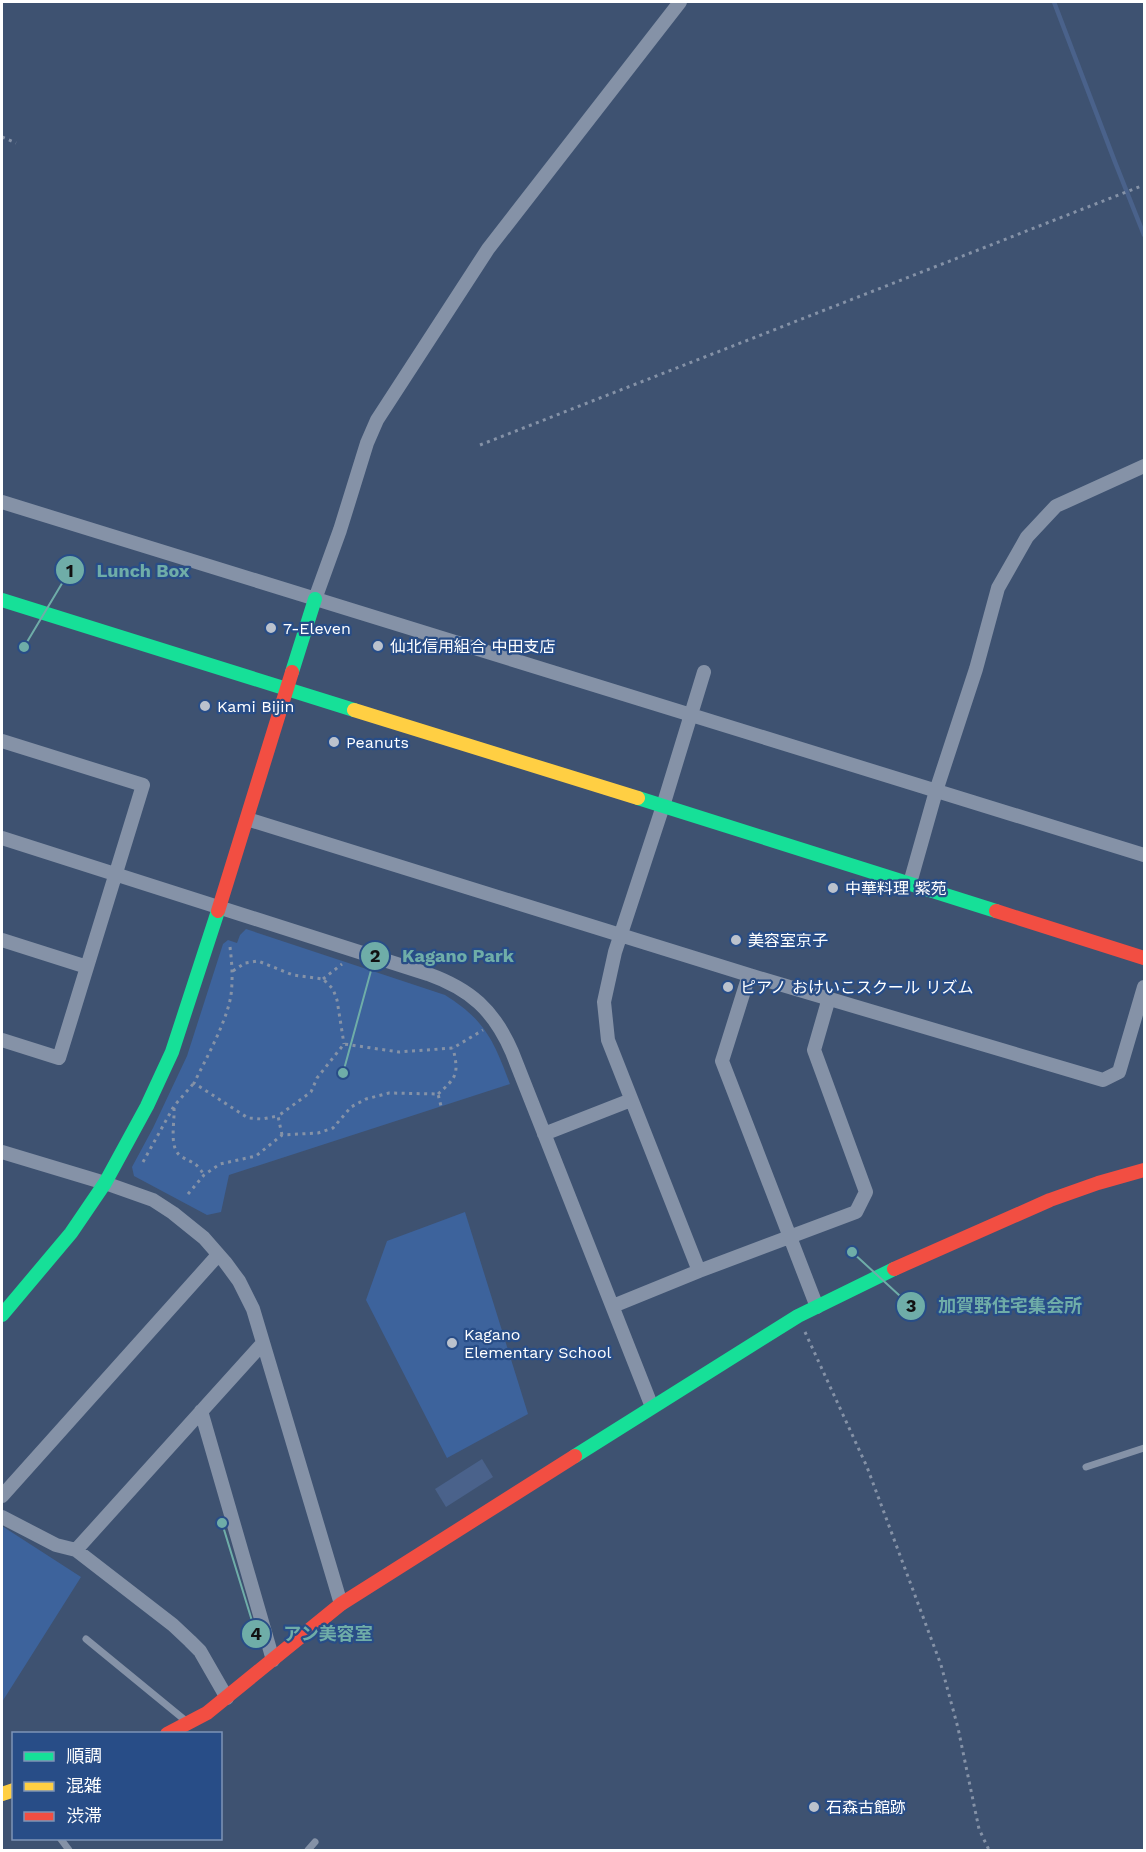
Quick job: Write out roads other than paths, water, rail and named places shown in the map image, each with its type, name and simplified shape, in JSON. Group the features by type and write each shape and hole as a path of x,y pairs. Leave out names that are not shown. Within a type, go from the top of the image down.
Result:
{"street":[{"path":"2,1315 71,1233 105,1183 147,1106 171,1052 220,906 315,599 340,530 367,443 377,420 488,249 680,2"},
{"path":"910,883 936,791 976,669 998,588 1027,537 1056,506 1144,466"},
{"path":"2,502 1144,855"},
{"path":"2,600 1144,958"},
{"path":"699,1271 608,1040 605,1020 607,987 621,935 704,672"},
{"path":"2,741 143,785 59,1058 2,1040"},
{"path":"247,819 749,975 1104,1080 1119,1072 1144,987"},
{"path":"2,838 428,974 464,990 488,1011 506,1037 652,1407"},
{"path":"2,940 87,967"},
{"path":"749,975 722,1061 817,1307"},
{"path":"613,1306 856,1212 866,1192 814,1050 829,998"},
{"path":"544,1134 631,1100"},
{"path":"2,1152 153,1200 204,1238 239,1281 253,1309 341,1604"},
{"path":"171,1732 189,1724 227,1698 341,1604 448,1534 798,1316 873,1278 1050,1200 1098,1183 1144,1172"},
{"path":"2,1496 218,1256"},
{"path":"76,1550 263,1343"},
{"path":"201,1411 273,1660"},
{"path":"2,1517 56,1545 76,1550 173,1625 200,1650 227,1698"}],"lane":[{"path":"1086,1467 1144,1448"},
{"path":"86,1639 189,1724"},
{"path":"308,1851 315,1842"}],"waterway":[{"path":"1054,2 1144,235"}],"place":[{"name":"7-Eleven","path":"271,628"},
{"name":"仙北信用組合 中田支店","path":"378,646"},
{"name":"Lunch Box","path":"24,647"},
{"name":"Kami Bijin","path":"205,706"},
{"name":"Peanuts","path":"334,742"},
{"name":"中華料理 紫苑","path":"833,888"},
{"name":"美容室京子","path":"736,940"},
{"name":"ピアノ おけいこスクール リズム","path":"728,987"},
{"name":"Kagano Park","path":"343,1073"},
{"name":"加賀野住宅集会所","path":"852,1252"},
{"name":"Kagano Elementary School","path":"452,1343"},
{"name":"アン美容室","path":"222,1523"},
{"name":"石森古館跡","path":"814,1807"}]}
